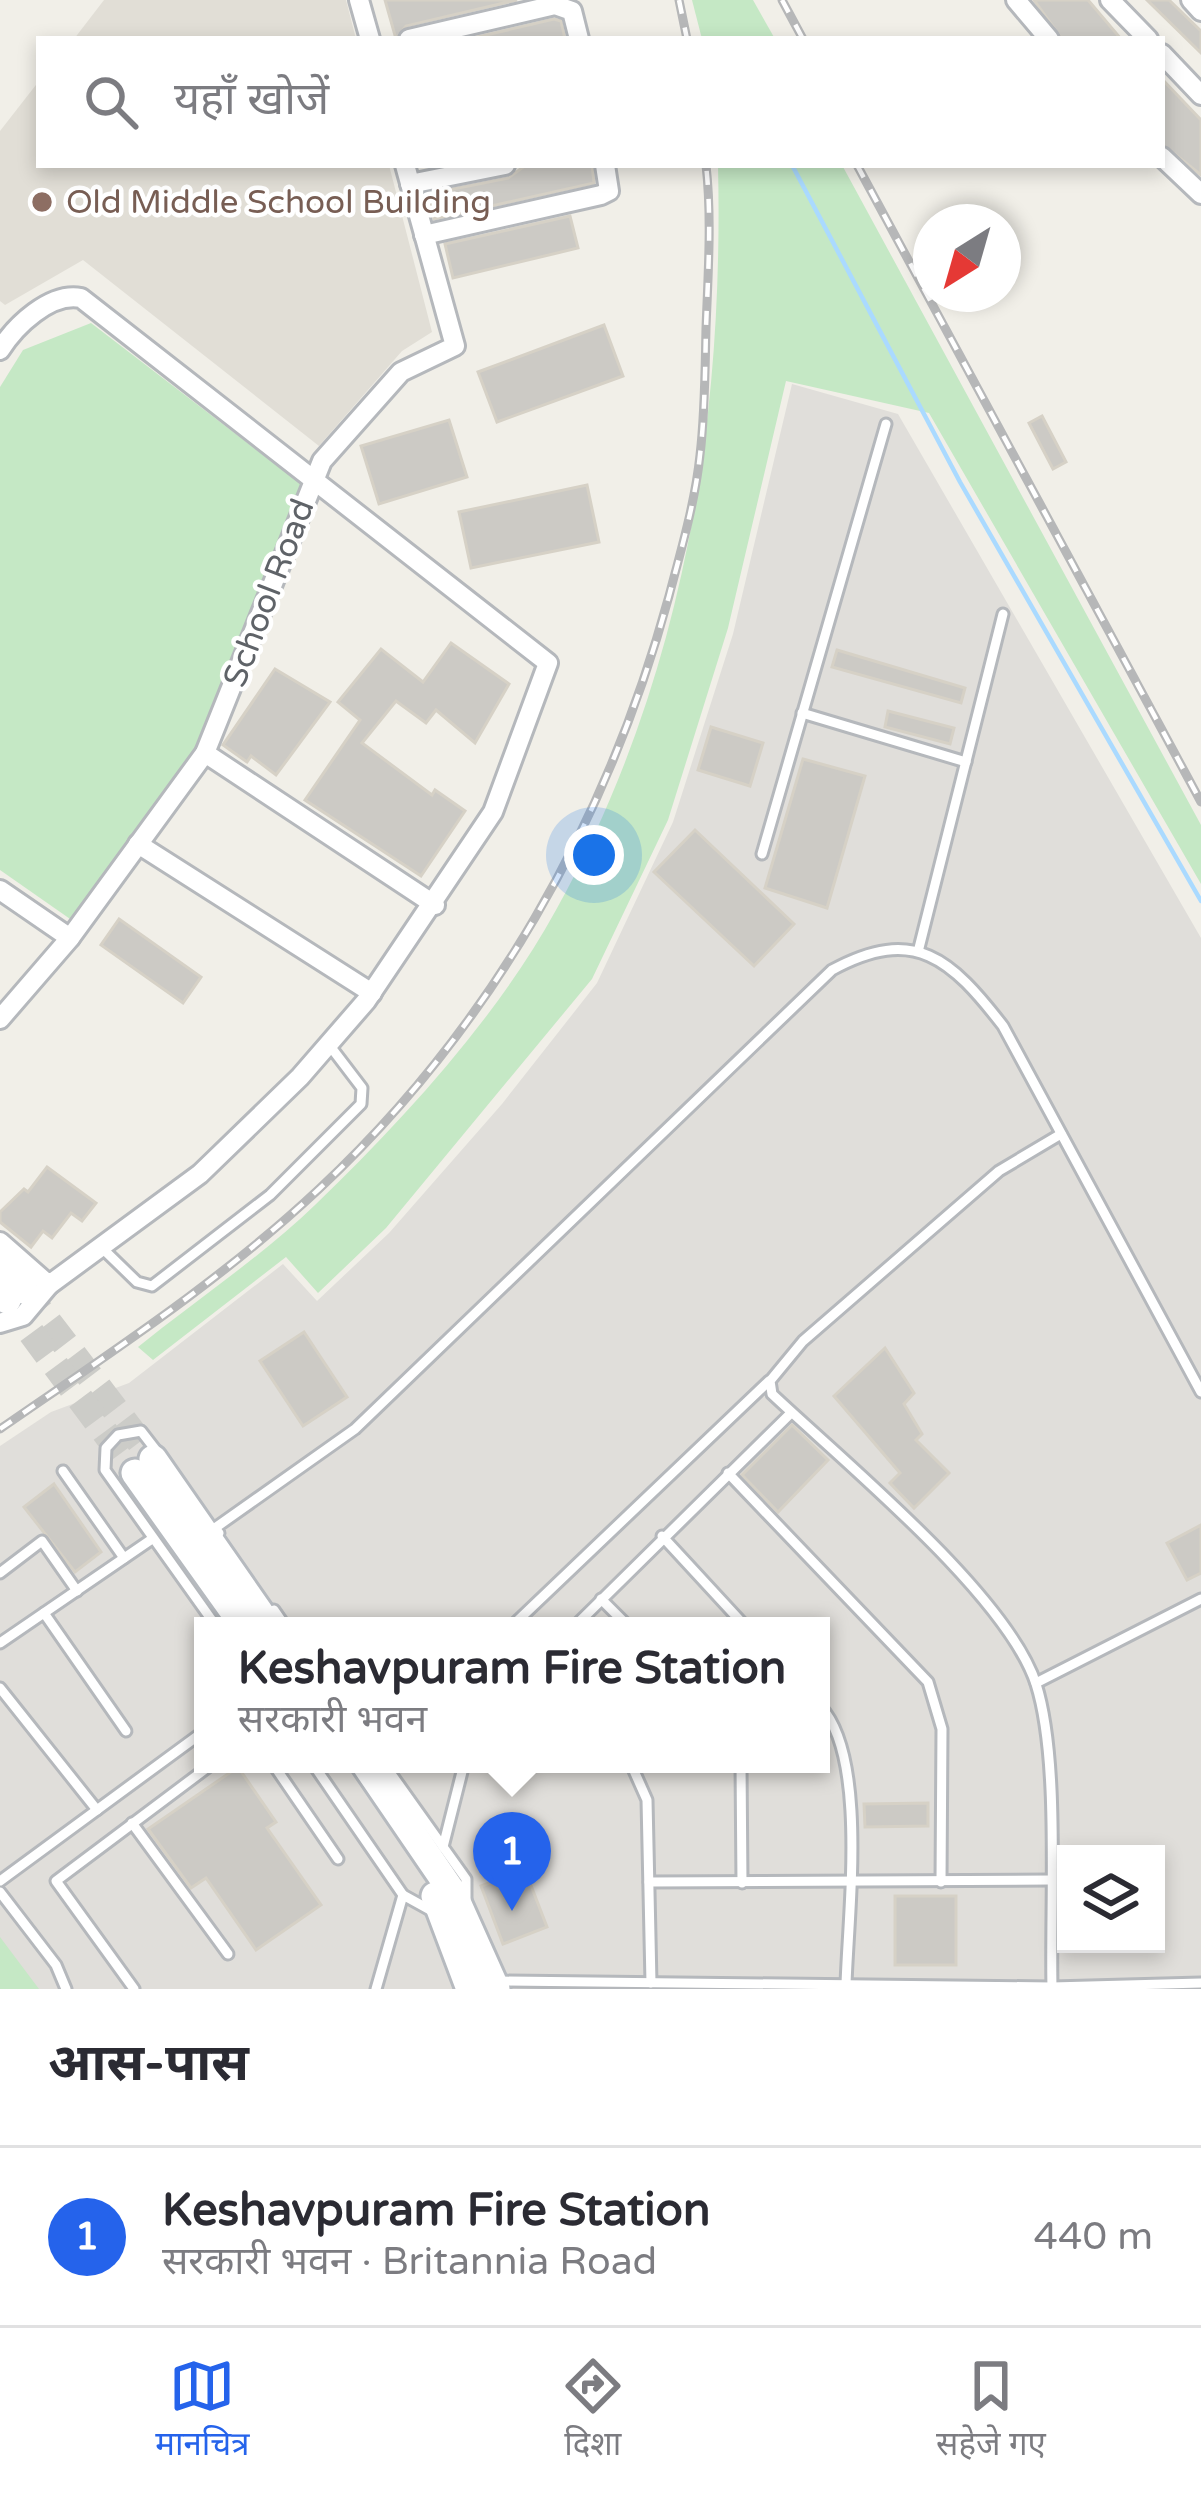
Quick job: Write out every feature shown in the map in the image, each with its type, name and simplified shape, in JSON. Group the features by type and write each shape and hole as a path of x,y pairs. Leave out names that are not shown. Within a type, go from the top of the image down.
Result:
{"main road":[{"path":"0,1264 16,1298"},
{"path":"238,1617 144,1466 262,1617"},
{"path":"350,1773 457,1921"},
{"path":"370,1773 457,1921 482,1986"}],"street":[{"path":"359,0 369,36"},
{"path":"1016,0 1046,36"},
{"path":"1110,0 1145,36"},
{"path":"1191,0 1201,11"},
{"path":"422,36 555,5 572,11 578,36"},
{"path":"1165,57 1201,95"},
{"path":"1165,160 1201,194"},
{"path":"408,174 474,168"},
{"path":"424,235 601,195 610,184 606,168"},
{"name":"School Road","path":"0,1019 70,938 205,753 322,460 400,372 454,346 408,174"},
{"path":"0,350 7,323 56,301 81,298 311,483 548,663 493,812 436,904 328,1045 200,1174 101,1247 16,1298 0,1242"},
{"path":"205,753 436,904"},
{"path":"138,844 372,993"},
{"path":"0,890 70,938"}],"lane":[{"path":"761,854 886,424"},
{"path":"919,948 1003,614"},
{"path":"802,713 966,762"},
{"path":"215,1528 355,1429 832,970 868,950 919,948 966,978 1003,1026 1201,1392"},
{"path":"101,1247 136,1282 152,1286 270,1195 361,1104 364,1095 356,1076 328,1045"},
{"path":"521,1617 770,1381 802,1341 999,1171 1061,1134"},
{"path":"770,1381 772,1394 988,1600 1036,1683 1047,1755 1052,1987"},
{"path":"583,1617 791,1413"},
{"path":"209,1617 106,1470 106,1448 129,1431 145,1435 279,1617"},
{"path":"63,1471 124,1558"},
{"path":"728,1473 928,1682 942,1729 940,1882"},
{"path":"662,1536 738,1617"},
{"path":"0,1643 152,1539"},
{"path":"0,1573 42,1540 77,1591"},
{"path":"1036,1683 1201,1598"},
{"path":"601,1599 619,1617"},
{"path":"44,1612 126,1731"},
{"path":"0,1688 97,1810"},
{"path":"830,1717 850,1767 846,1985"},
{"path":"0,1881 194,1739"},
{"path":"134,1989 56,1880 200,1773"},
{"path":"283,1773 338,1858"},
{"path":"319,1773 403,1895 457,1921 466,1879 390,1773"},
{"path":"443,1847 462,1773"},
{"path":"635,1773 647,1800 650,1983"},
{"path":"741,1773 742,1883"},
{"path":"132,1822 228,1954"},
{"path":"649,1882 1050,1880"},
{"path":"0,1892 56,1965 66,1989"},
{"path":"376,1989 403,1895"},
{"path":"482,1986 1201,1983"}],"shaded area":[{"path":"104,0 346,0 355,36 76,36"},
{"path":"36,85 36,168 390,168 432,332 402,351 319,446 83,260 5,305 0,301 0,131"},
{"path":"792,384 898,414 1201,938 1201,1989 0,1989 0,1446 51,1412 129,1383 283,1264 317,1301 389,1233 502,1104 597,983 673,822 733,634"}],"green space":[{"path":"692,0 753,0 773,36 701,36"},
{"path":"718,168 844,168 913,296 913,312 922,312 1201,825 1201,884 929,413 786,381 728,628 668,820 592,979 386,1228 318,1293 286,1257 153,1360 138,1347 294,1224 382,1138 477,1029 556,910 600,823 665,642 687,549 713,358"},
{"path":"91,323 301,484 209,731 73,921 0,870 0,387 23,350"},
{"path":"0,1937 39,1989 0,1989"}],"building":[{"path":"385,0 517,0 406,26 395,36"},
{"path":"1034,0 1088,0 1118,36 1060,36"},
{"path":"1147,0 1169,0 1201,31 1201,53"},
{"path":"554,19 561,21 564,36 482,36"},
{"path":"1165,82 1201,120 1201,175 1165,146"},
{"path":"522,168 592,168 594,183 434,219 428,194 508,178"},
{"path":"570,216 578,248 453,278 445,244"},
{"path":"604,325 623,376 497,422 478,372"},
{"path":"1042,416 1066,462 1053,469 1029,423"},
{"path":"449,420 467,477 379,504 361,446"},
{"path":"587,485 599,542 471,568 459,512"},
{"path":"451,643 509,684 475,743 436,710 426,723 396,701 362,743 432,795 435,790 465,811 421,876 305,800 360,720 338,702 381,649 423,682"},
{"path":"837,650 965,688 961,703 832,667"},
{"path":"275,669 330,702 276,775 251,756 247,762 223,745"},
{"path":"888,711 954,728 950,744 885,727"},
{"path":"711,727 763,743 750,786 698,770"},
{"path":"803,759 865,776 827,908 765,888"},
{"path":"695,830 794,924 754,966 654,872"},
{"path":"119,919 201,977 183,1003 101,945"},
{"path":"47,1167 96,1203 82,1221 71,1213 52,1238 43,1231 31,1247 0,1222 0,1212 24,1189 28,1192"},
{"path":"304,1332 347,1397 303,1426 260,1361"},
{"path":"885,1348 914,1393 904,1404 922,1434 916,1440 949,1473 914,1508 890,1483 900,1473 834,1396"},
{"path":"792,1425 828,1460 778,1512 742,1475"},
{"path":"54,1484 101,1552 75,1572 24,1507"},
{"path":"1201,1525 1201,1573 1187,1580 1167,1543"},
{"path":"229,1773 242,1773 276,1822 267,1828 321,1905 256,1950 206,1878 191,1888 148,1829"},
{"path":"928,1803 928,1826 865,1827 864,1804"},
{"path":"525,1870 547,1927 503,1944 481,1886"},
{"path":"895,1896 956,1896 956,1965 895,1965"}],"waterway":[{"path":"794,168 960,482 1201,901"}],"tunnel":[{"path":"24,1290 153,1459"},
{"path":"7,1300 135,1473"}],"railway":[{"path":"679,0 686,36"},
{"path":"782,0 801,36"},
{"path":"0,1429 204,1285 319,1189 438,1060 535,917 612,762 643,680 691,509 704,407 706,168"},
{"path":"859,168 1201,802"}],"place":[{"name":"Old Middle School Building","path":"42,202"},
{"name":"Keshavpuram Fire Station","path":"512,1911"}]}
